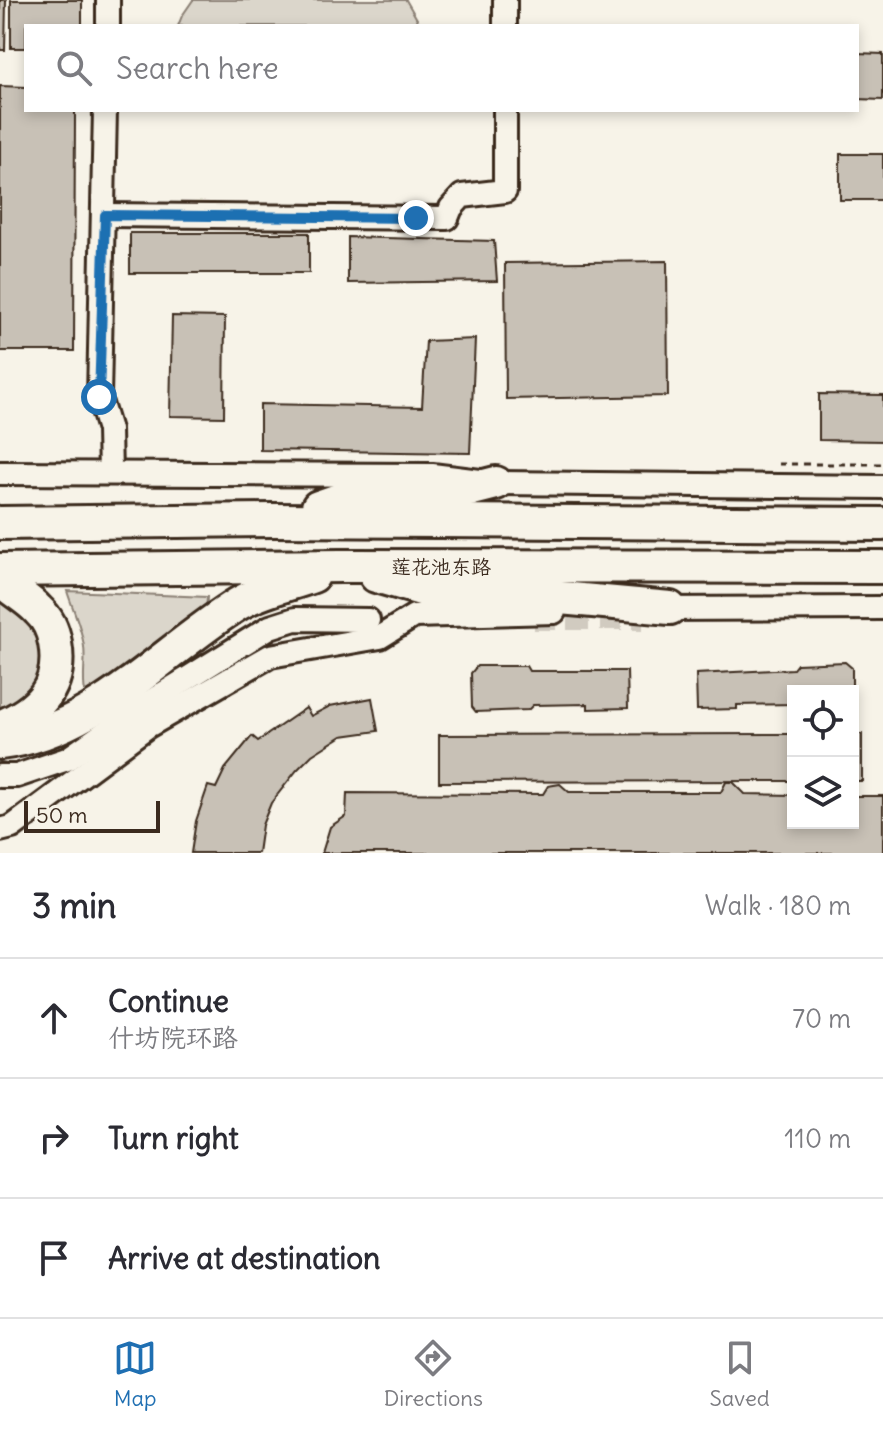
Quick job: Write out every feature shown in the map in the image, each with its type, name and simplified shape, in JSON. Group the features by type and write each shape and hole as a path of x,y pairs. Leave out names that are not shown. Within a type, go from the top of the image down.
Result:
{"highway":[{"path":"274,520 341,499 457,493 496,483"},
{"path":"0,523 274,520 883,524"},
{"path":"0,743 26,740 58,727 114,696 240,602 341,566 441,595 549,597 670,608"},
{"name":"莲花池东路","path":"0,570 341,566 883,567"},
{"path":"0,579 39,610 52,629 57,656 55,680 43,699 21,718 0,727"}],"street":[{"path":"108,0 108,24"},
{"path":"505,0 505,24"},
{"path":"105,112 99,397 109,430 110,473"},
{"path":"105,215 447,218 462,196 505,191 505,112"},
{"path":"0,473 432,475 496,483 883,487"},
{"path":"0,776 17,776 67,759 146,716 270,656 380,637 414,616 670,608 883,608"},
{"path":"0,830 12,827 146,716 270,627 295,619 368,620"}],"shaded area":[{"path":"193,0 406,0 420,24 179,24"},
{"path":"67,591 207,597 206,613 95,694 85,692 83,640"},
{"path":"0,598 18,610 41,640 40,687 0,716"}],"building":[{"path":"0,0 6,0 5,50 0,50"},
{"path":"11,0 82,0 82,24 24,24 24,48 11,48"},
{"path":"859,53 883,54 883,100 859,99"},
{"path":"0,86 24,87 24,112 75,112 74,351 0,351"},
{"path":"840,154 883,154 883,200 840,200"},
{"path":"130,233 309,233 309,273 130,273"},
{"path":"348,237 494,241 497,281 348,283"},
{"path":"667,261 668,396 506,399 505,263"},
{"path":"172,316 225,317 224,417 170,416"},
{"path":"475,339 470,453 260,450 260,404 422,407 426,341"},
{"path":"819,394 883,395 883,441 819,440"},
{"path":"845,662 852,668 852,685 787,685 787,704 697,710 696,674 793,669 797,664"},
{"path":"477,666 526,666 529,671 627,671 628,708 588,709 588,704 533,705 528,710 476,712 472,707 471,673"},
{"path":"372,698 378,731 342,736 312,755 297,770 271,803 262,825 258,853 191,853 196,821 208,786 216,788 225,769 252,736 258,741 306,708 311,716 330,706"},
{"path":"787,734 787,781 439,782 439,735"},
{"path":"859,734 862,734 862,781 859,781"},
{"path":"726,782 733,782 745,794 787,795 787,829 859,829 859,796 883,796 883,853 322,853 330,827 346,816 347,793 543,794 548,786 560,784 569,792 721,792"}],"tunnel":[{"path":"534,619 643,619"}],"route":[{"path":"99,397 105,215 416,218"}]}
